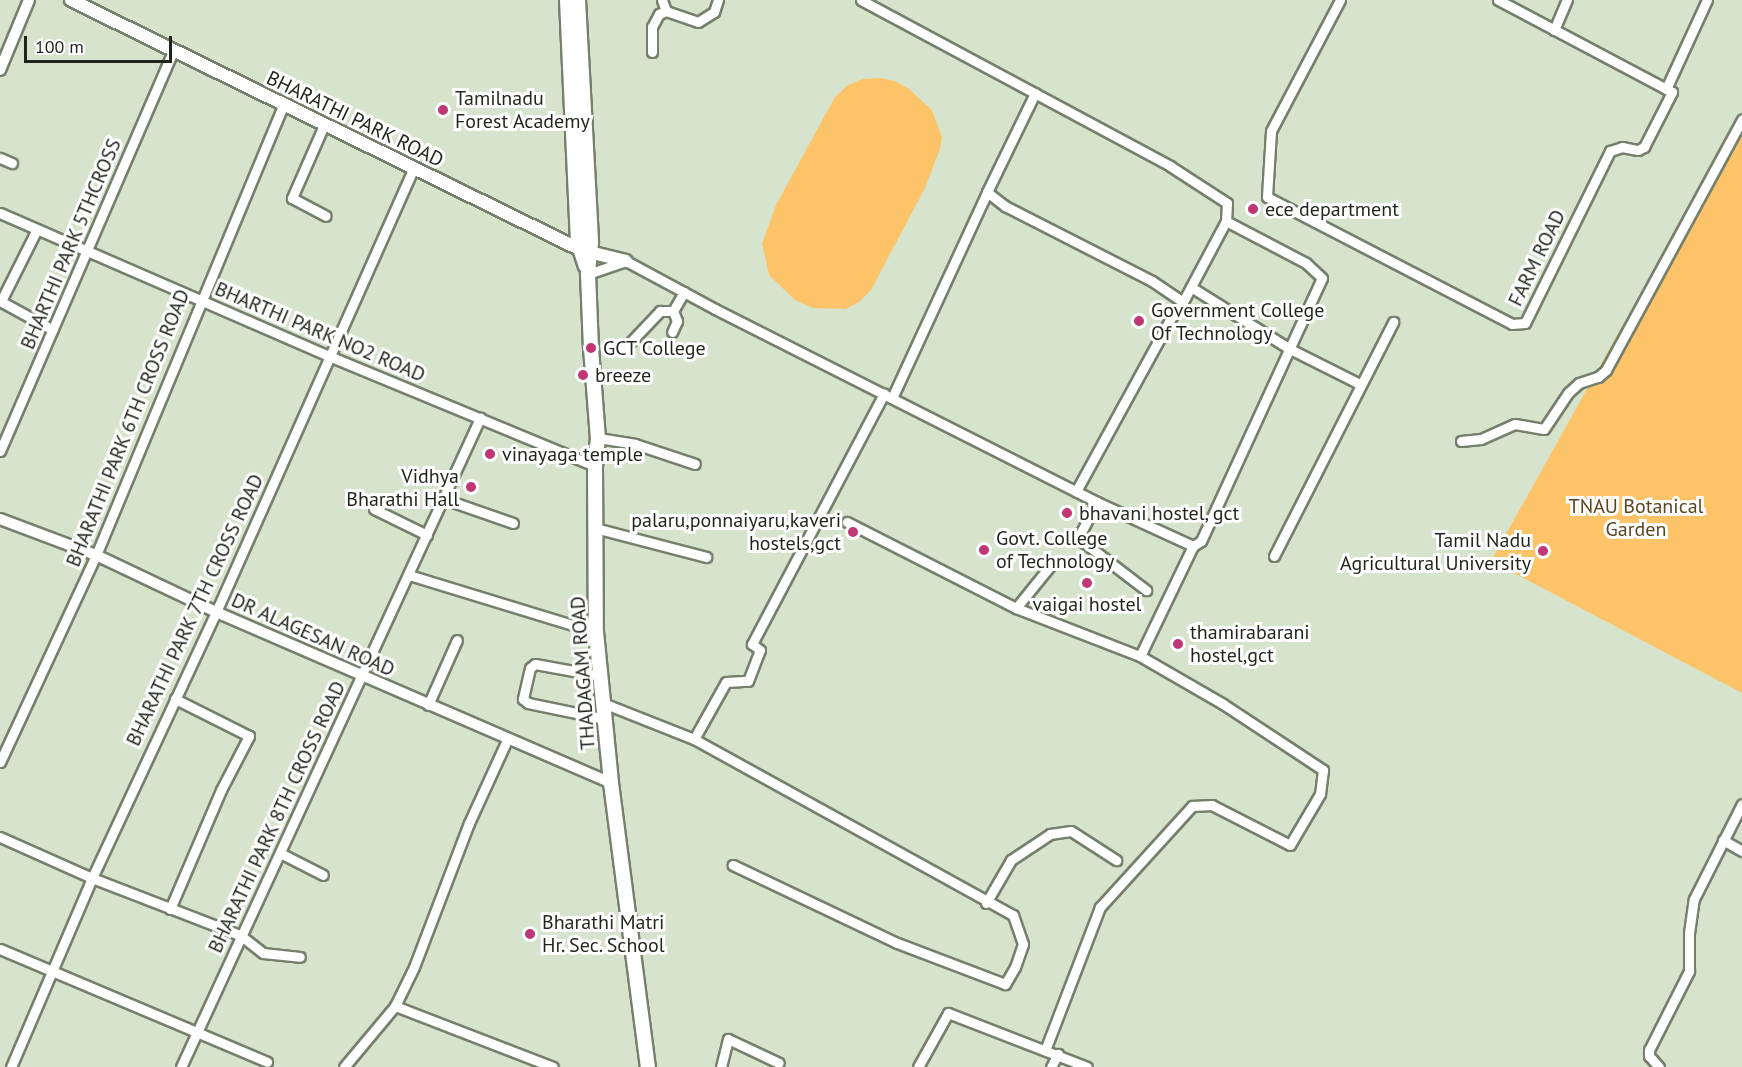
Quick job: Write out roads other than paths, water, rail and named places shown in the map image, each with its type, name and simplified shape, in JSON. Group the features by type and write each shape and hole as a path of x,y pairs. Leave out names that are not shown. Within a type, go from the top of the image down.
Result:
{"main road":[{"name":"BHARATHI PARK ROAD","path":"71,0 413,169 586,250 626,261"},
{"name":"THADAGAM ROAD","path":"567,0 578,242 586,250"},
{"name":"THADAGAM ROAD","path":"578,0 586,250 598,438 595,465 596,632 611,783 648,1067"}],"street":[{"path":"0,70 29,0"},
{"path":"662,0 666,10"},
{"path":"652,52 652,27 658,14 666,10 698,22 714,12 718,0"},
{"path":"861,0 1170,166 1227,203 1226,221 1184,302 1172,316 1076,491"},
{"name":"FARM ROAD","path":"1340,0 1271,131 1267,197 1512,324 1525,322 1610,151 1622,147 1638,150 1649,140 1672,92 1666,89"},
{"path":"1498,0 1666,89 1707,0"},
{"path":"1554,30 1567,0"},
{"name":"BHARTHI PARK 5THCROSS","path":"0,452 173,51"},
{"path":"694,739 726,682 748,681 760,651 752,644 888,396 1035,93"},
{"name":"BHARATHI PARK 6TH CROSS ROAD","path":"0,762 96,555 199,301 283,105"},
{"path":"1461,441 1481,440 1515,424 1544,429 1568,393 1579,383 1599,377 1606,370 1742,120"},
{"path":"324,125 292,198 326,216"},
{"path":"0,158 12,163"},
{"name":"BHARATHI PARK 7TH CROSS ROAD","path":"12,1067 92,878 216,612 413,169"},
{"path":"987,192 1005,206 1152,281 1184,302"},
{"name":"BHARTHI PARK NO2 ROAD","path":"0,213 329,357 595,465"},
{"path":"1140,656 1193,546 1201,541 1322,278 1306,263 1226,221"},
{"path":"37,229 0,301 53,330"},
{"path":"588,274 626,261 1097,502 1193,546"},
{"path":"1191,287 1290,349 1360,384"},
{"path":"673,311 684,292"},
{"path":"622,350 660,311 673,311"},
{"path":"672,332 677,321 673,311"},
{"path":"1274,556 1393,322"},
{"name":"BHARATHI PARK 8TH CROSS ROAD","path":"181,1067 240,935 364,676 480,418"},
{"path":"598,438 635,444 695,464"},
{"path":"444,499 513,523"},
{"path":"1097,502 1078,538 1146,590"},
{"path":"374,509 427,535"},
{"name":"DR ALAGESAN ROAD","path":"0,519 96,555 216,612 507,740 611,783"},
{"path":"847,522 1016,608 1140,656 1223,704 1323,770 1320,794 1290,845 1212,805 1192,806 1100,907 1045,1050"},
{"path":"595,528 706,557"},
{"path":"1016,608 1054,561"},
{"path":"409,575 596,632"},
{"path":"428,705 457,640"},
{"path":"601,676 535,664 529,671 524,699 528,703 605,719"},
{"path":"170,909 221,790 249,736 175,699"},
{"path":"603,703 694,739 986,903 1013,915 1023,944 1015,967 1005,984 897,943 733,865"},
{"path":"344,1067 395,1006 414,967 469,823 507,740"},
{"path":"1659,1067 1649,1056 1649,1050 1689,971 1689,933 1694,899 1742,804"},
{"path":"986,903 1011,860 1050,834 1071,831 1116,860"},
{"path":"0,837 92,878 240,935 263,953 300,957"},
{"path":"1723,840 1742,851"},
{"path":"280,853 323,875"},
{"path":"0,949 52,973 267,1062"},
{"path":"395,1006 553,1067"},
{"path":"918,1067 948,1013 1087,1067"},
{"path":"721,1067 728,1039 781,1066"},
{"path":"1051,1067 1058,1054"}],"place":[{"name":"Tamilnadu Forest Academy","path":"443,110"},
{"name":"ece department","path":"1253,209"},
{"name":"Government College Of Technology","path":"1139,321"},
{"name":"GCT College","path":"591,348"},
{"name":"breeze","path":"583,375"},
{"name":"vinayaga temple","path":"490,454"},
{"name":"Vidhya Bharathi Hall","path":"471,487"},
{"name":"bhavani hostel, gct","path":"1067,513"},
{"name":"palaru,ponnaiyaru,kaveri hostels,gct","path":"853,532"},
{"name":"Govt. College of Technology","path":"984,550"},
{"name":"Tamil Nadu Agricultural University","path":"1543,551"},
{"name":"vaigai hostel","path":"1087,583"},
{"name":"thamirabarani hostel,gct","path":"1178,644"},
{"name":"Bharathi Matri Hr. Sec. School","path":"530,934"}],"park label":[{"name":"TNAU Botanical Garden","path":"1636,518"}]}
